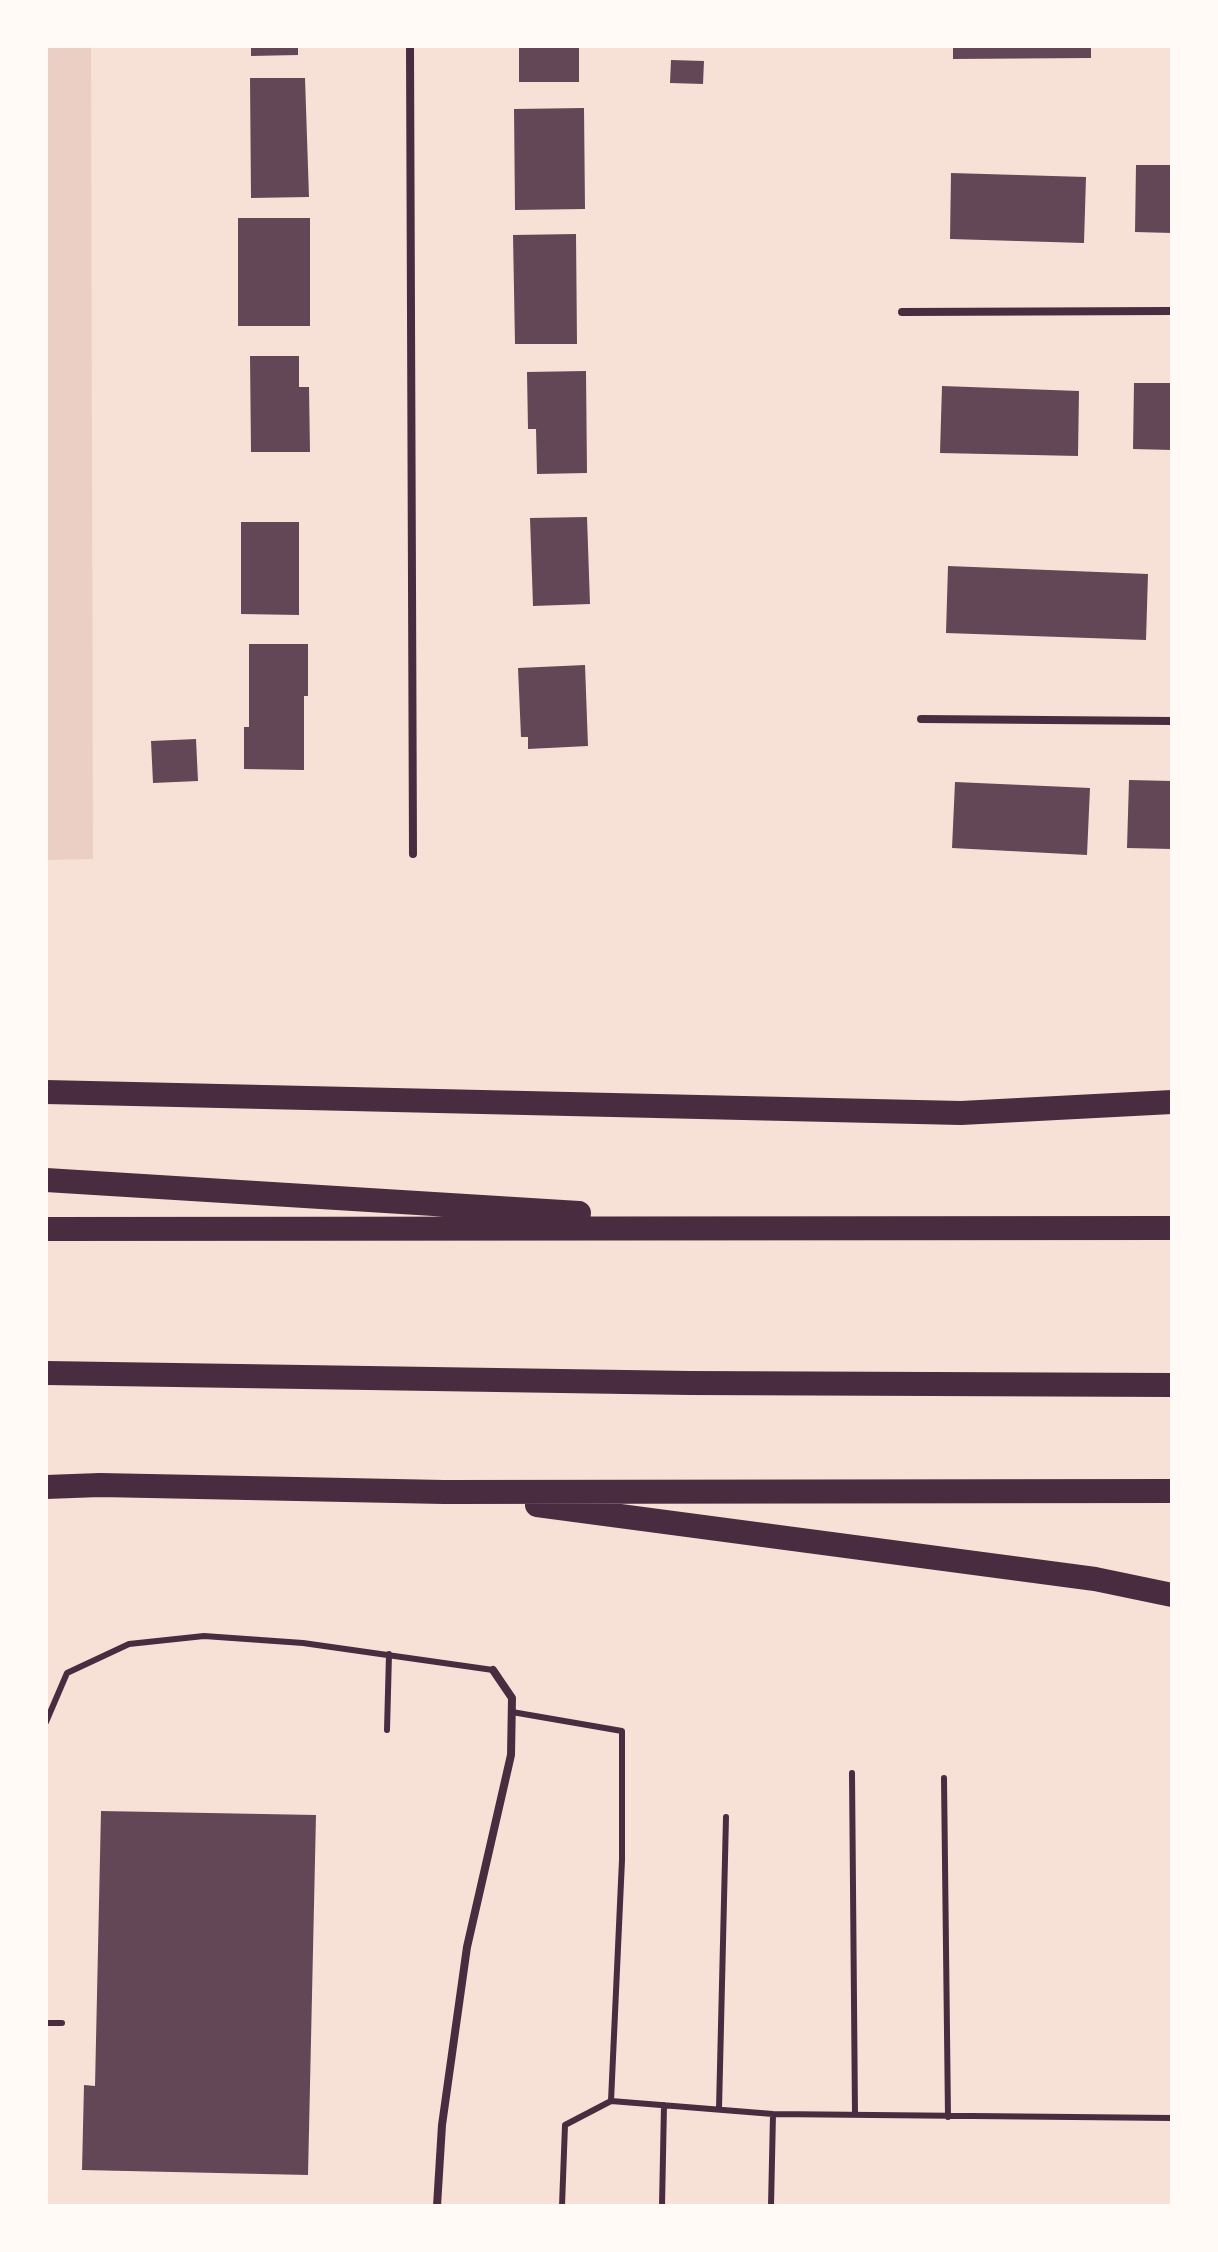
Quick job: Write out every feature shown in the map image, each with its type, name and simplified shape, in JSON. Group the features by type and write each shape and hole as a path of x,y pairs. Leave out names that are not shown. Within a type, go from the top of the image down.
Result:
{"highway":[{"path":"46,1092 961,1113 1172,1102"},
{"path":"46,1180 801,1228"},
{"path":"46,1229 1172,1228"},
{"path":"46,1373 705,1383 1172,1385"},
{"path":"46,1487 100,1485 444,1492 1172,1491"},
{"path":"444,1492 1080,1577 1172,1595"}],"street":[{"path":"410,46 413,854"},
{"path":"902,312 1172,311"},
{"path":"921,719 1172,721"},
{"path":"437,2206 442,2125 467,1947 511,1755 512,1698 493,1670"}],"lane":[{"path":"46,1722 67,1673 129,1644 204,1636 303,1643 493,1670"},
{"path":"387,1730 389,1654"},
{"path":"512,1712 622,1731 622,1860 611,2101"},
{"path":"852,1773 855,2115"},
{"path":"944,1778 948,2117"},
{"path":"719,2109 726,1817"},
{"path":"46,2023 62,2023"},
{"path":"562,2206 565,2125 611,2101 773,2114 1172,2118"},
{"path":"662,2206 664,2105"},
{"path":"771,2206 773,2114"}],"shaded area":[{"path":"46,46 91,46 93,859 46,860"}],"building":[{"path":"251,46 298,46 298,55 251,56"},
{"path":"519,46 579,46 579,82 519,82"},
{"path":"953,46 1091,46 1091,58 953,59"},
{"path":"671,60 704,61 703,84 670,83"},
{"path":"250,78 305,78 309,197 251,198"},
{"path":"584,108 585,209 515,210 514,109"},
{"path":"1136,165 1172,165 1172,233 1135,232"},
{"path":"951,173 1086,177 1084,243 950,239"},
{"path":"238,218 310,218 310,326 238,326"},
{"path":"576,234 577,344 515,344 513,235"},
{"path":"250,356 299,356 299,387 309,387 310,452 251,452"},
{"path":"586,371 587,473 537,474 536,429 528,429 527,372"},
{"path":"1134,383 1172,383 1172,450 1133,449"},
{"path":"942,386 1079,391 1078,456 940,453"},
{"path":"587,517 590,604 533,606 530,518"},
{"path":"241,522 299,522 299,615 241,614"},
{"path":"948,566 1148,574 1146,640 946,633"},
{"path":"249,644 308,644 304,770 244,769 244,727 249,727"},
{"path":"585,665 588,746 528,749 528,737 521,737 518,668"},
{"path":"196,739 198,781 153,783 151,741"},
{"path":"1129,780 1172,781 1172,849 1127,848"},
{"path":"955,782 1090,788 1087,855 952,848"},
{"path":"101,1811 316,1815 308,2175 82,2170 84,2085 95,2086"}]}
